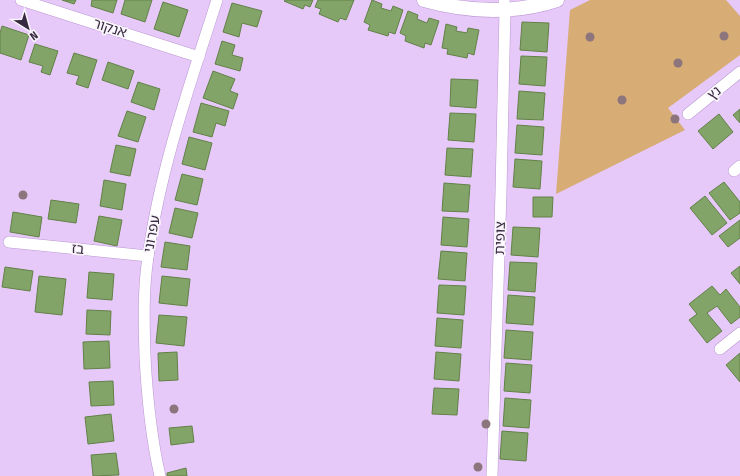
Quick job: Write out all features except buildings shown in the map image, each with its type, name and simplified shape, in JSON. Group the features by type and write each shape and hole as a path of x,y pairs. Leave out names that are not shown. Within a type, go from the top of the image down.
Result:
{"street":[{"name":"אנקור","path":"21,0 199,57"},
{"name":"עפרוני","path":"160,476 156,458 147,390 144,327 145,284 148,256 164,173 217,0"},
{"path":"424,0 489,10 504,5 533,6 557,0"},
{"name":"צופית","path":"492,476 501,200 504,5"},
{"name":"נץ","path":"688,114 740,72"},
{"name":"בז","path":"9,242 148,256"},
{"path":"720,349 740,333"}],"shaded area":[{"path":"590,0 726,0 740,16 740,55 668,108 685,130 556,194 570,10"}]}
